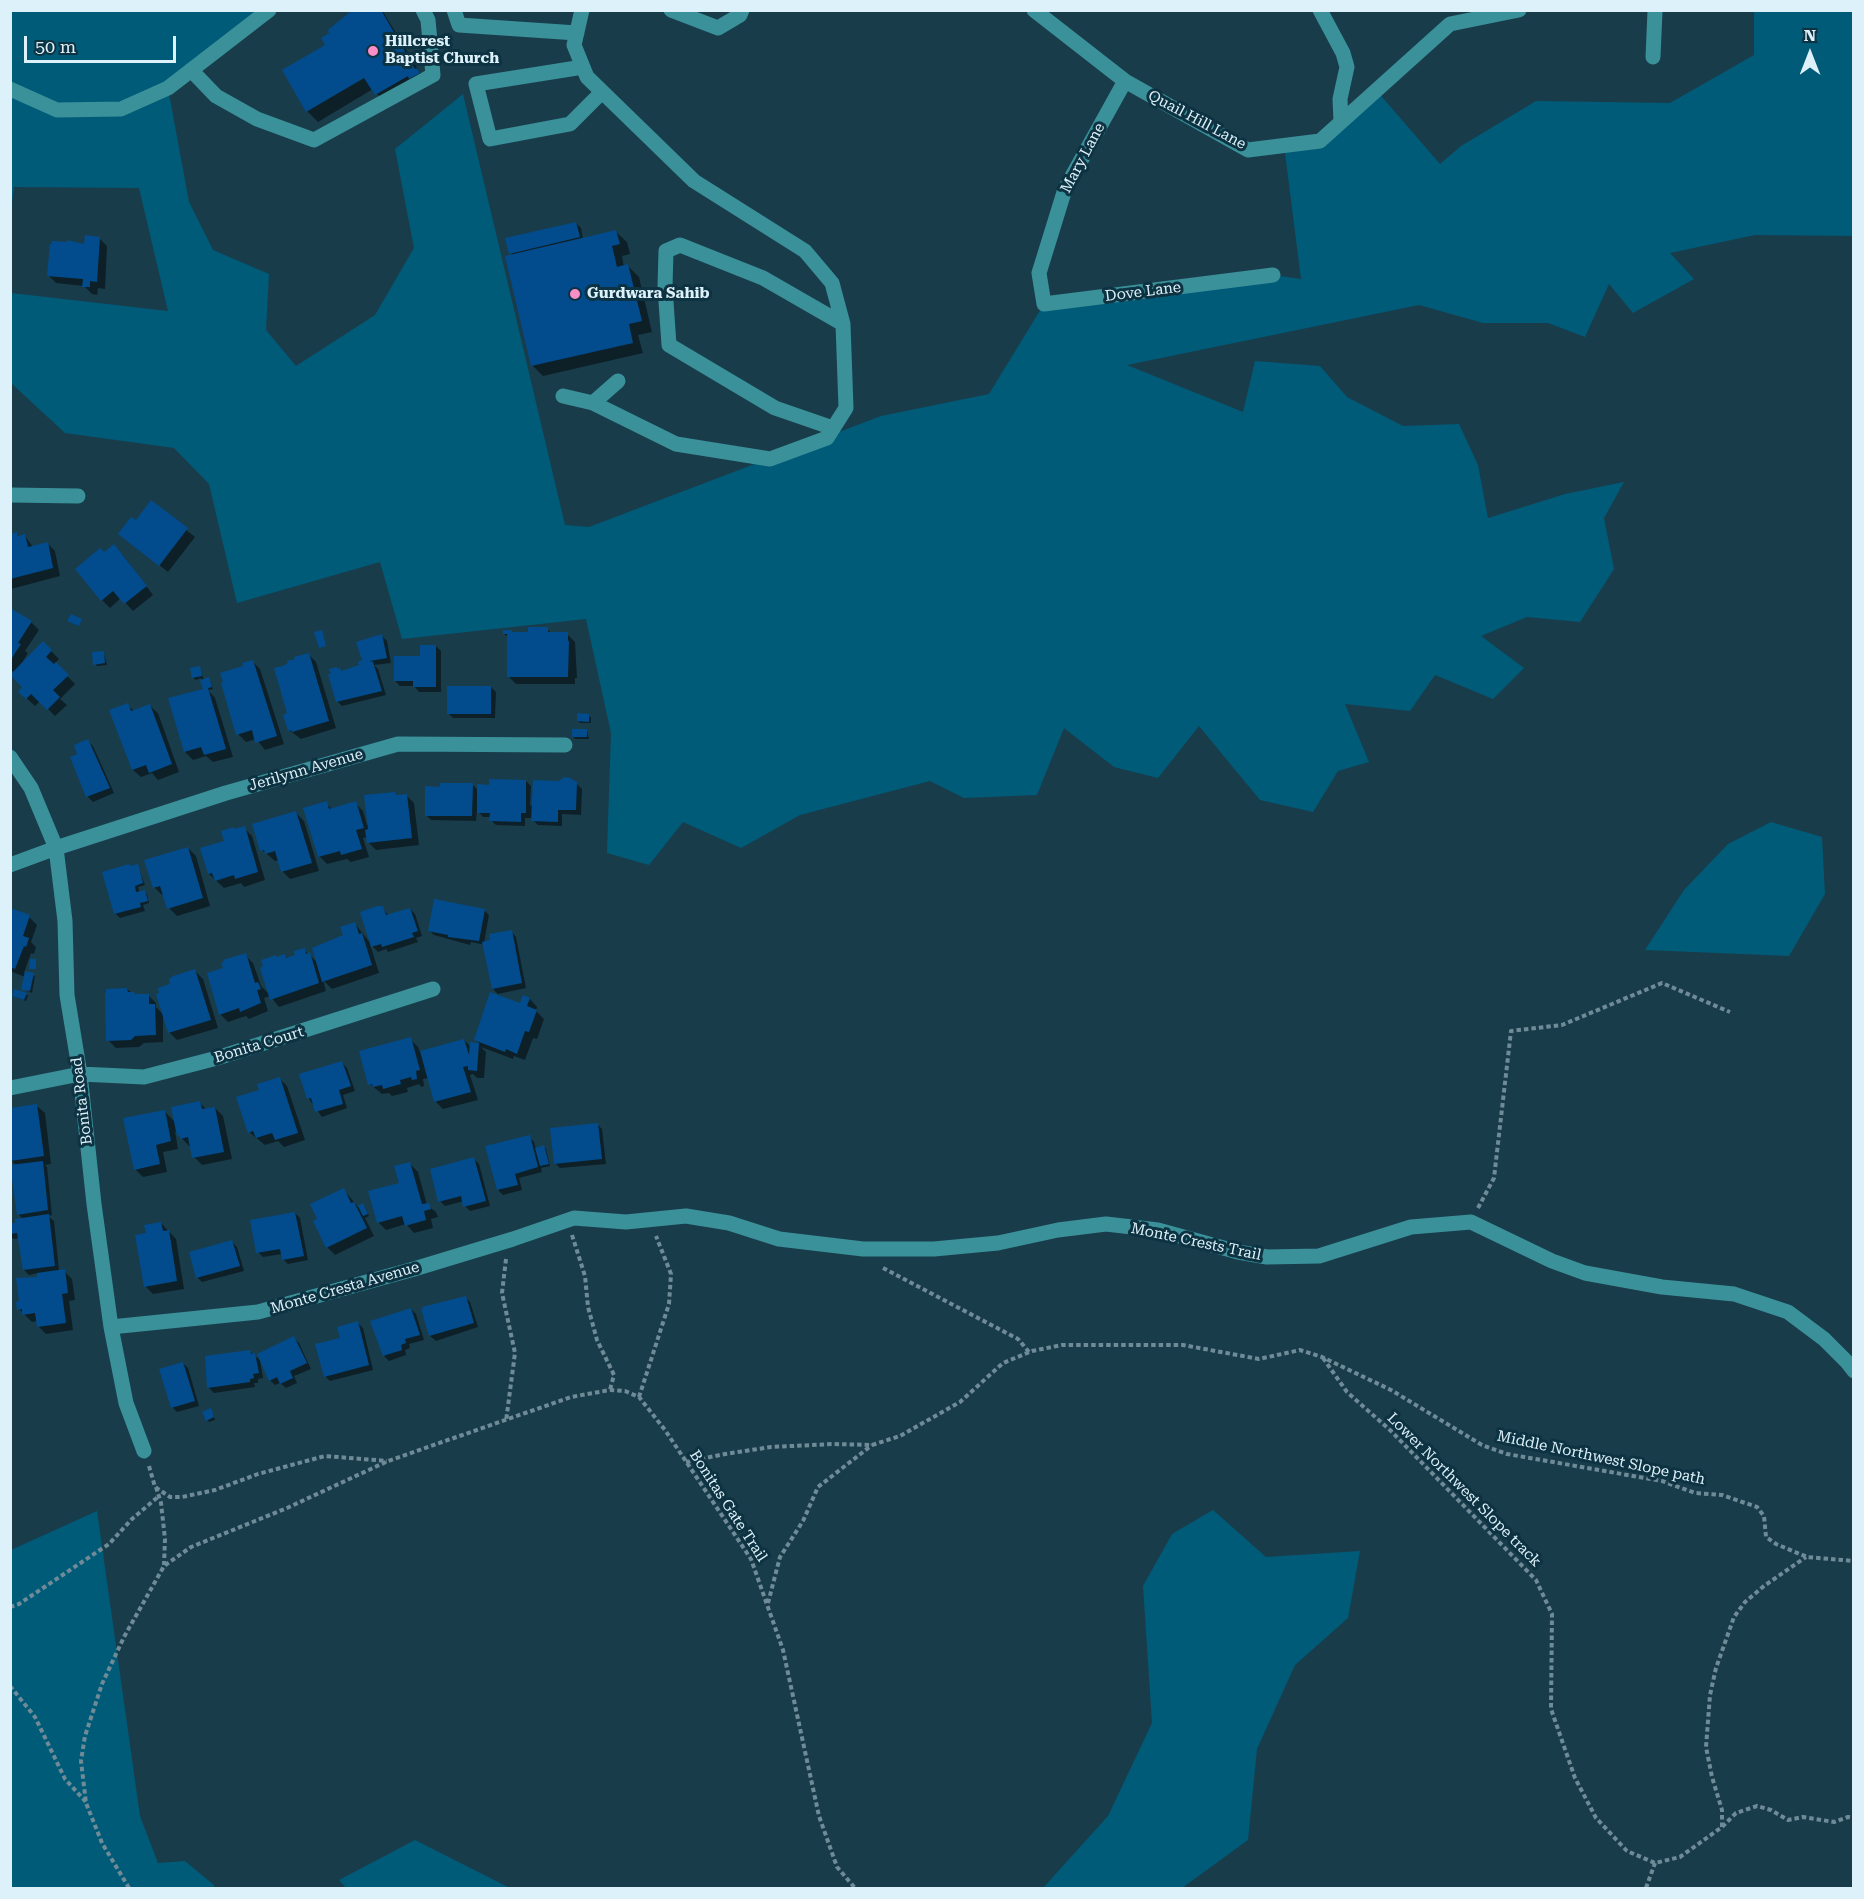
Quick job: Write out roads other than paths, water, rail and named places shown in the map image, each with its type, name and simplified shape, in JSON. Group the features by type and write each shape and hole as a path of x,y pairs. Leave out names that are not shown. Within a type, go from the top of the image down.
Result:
{"street":[{"path":"10,88 57,110 122,109 168,88 269,10"},
{"path":"191,70 216,96 257,119 314,140 433,75 428,20 423,10"},
{"path":"454,10 459,24 577,33"},
{"path":"563,396 593,403 676,444 770,459 827,438 846,408 843,324 832,283 805,251 694,181 586,77 574,45 582,10"},
{"path":"671,10 718,28 741,13"},
{"name":"Quail Hill Lane","path":"1034,10 1125,81 1248,150 1320,141 1450,24 1519,10"},
{"path":"1320,10 1343,53 1347,68 1340,99 1341,122"},
{"path":"1645,10 1664,10"},
{"path":"1653,57 1655,11"},
{"path":"582,68 476,84 490,139 570,124 602,92"},
{"name":"Mary Lane","path":"1039,273 1065,189 1125,81"},
{"path":"833,428 775,408 669,345 665,287 666,251 680,245 763,278 843,324"},
{"name":"Dove Lane","path":"1039,273 1044,304 1273,275"},
{"path":"593,403 618,381"},
{"path":"10,495 78,496"},
{"name":"Jerilynn Avenue","path":"10,865 226,793 398,744 565,745"},
{"name":"Bonita Road","path":"10,758 31,788 56,848 65,921 67,995 80,1074 94,1204 111,1327 126,1403 144,1451"},
{"name":"Bonita Court","path":"10,1088 80,1074 144,1077 217,1058 434,989"},
{"name":"Monte Crests Trail","path":"571,1219 626,1222 686,1216 729,1223 779,1239 872,1249 934,1249 998,1243 1058,1230 1106,1224 1158,1230 1238,1252 1267,1257 1319,1256 1411,1227 1471,1222 1552,1261 1585,1273 1662,1287 1734,1294 1788,1312 1824,1339 1854,1371"},
{"name":"Monte Cresta Avenue","path":"111,1327 258,1312 507,1241 571,1219"}],"place":[{"name":"Hillcrest Baptist Church","path":"373,51"},
{"name":"Gurdwara Sahib","path":"575,294"}]}
